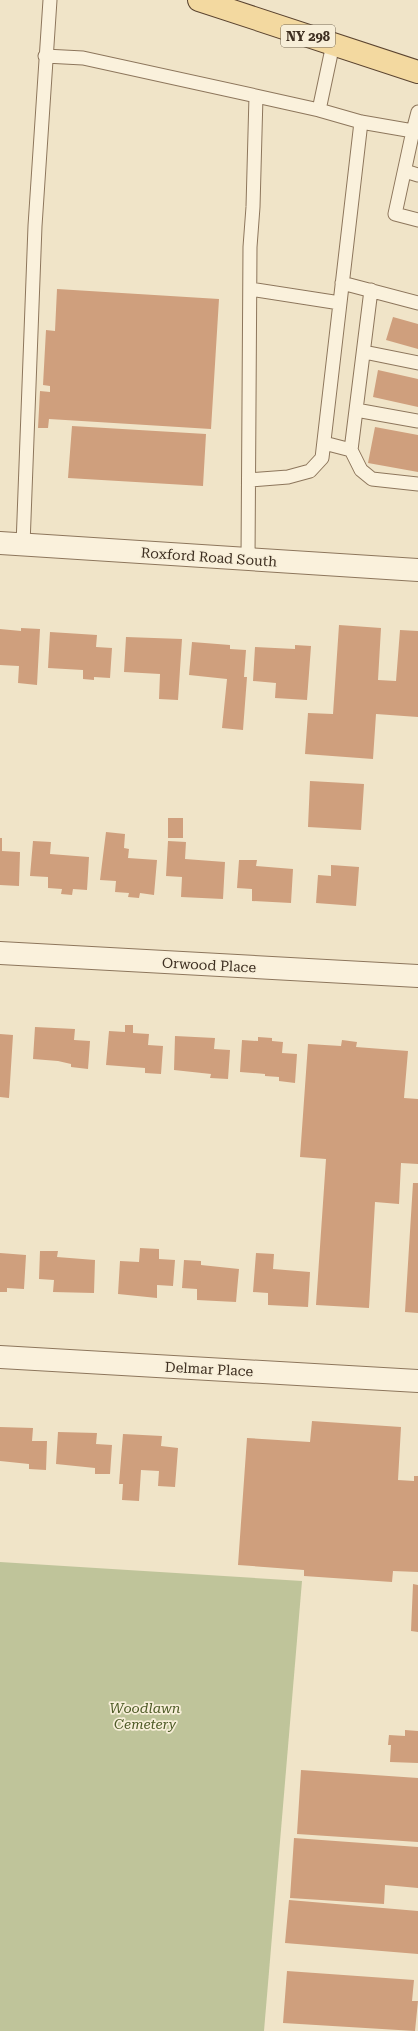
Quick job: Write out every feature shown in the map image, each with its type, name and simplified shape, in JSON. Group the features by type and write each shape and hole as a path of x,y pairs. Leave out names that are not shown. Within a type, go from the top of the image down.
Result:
{"main road":[{"name":"NY 298","path":"199,0 418,72"}],"street":[{"name":"Roxford Road South","path":"0,543 418,570"},
{"name":"Orwood Place","path":"0,953 418,976"},
{"name":"Delmar Place","path":"0,1357 418,1381"}],"lane":[{"path":"23,545 35,226 45,56 50,0"},
{"path":"318,110 333,44"},
{"path":"45,56 83,58 318,110 361,122 416,132"},
{"path":"248,559 250,289 256,96"},
{"path":"418,112 412,173 395,214 418,220"},
{"path":"249,480 288,477 310,471 322,458 361,122"},
{"path":"342,283 418,303"},
{"path":"250,289 340,303"},
{"path":"371,290 351,450 361,470 372,479 418,484"},
{"path":"364,352 418,364"},
{"path":"356,410 418,421"},
{"path":"324,443 351,450"}],"green space":[{"name":"Woodlawn Cemetery","path":"0,1562 302,1581 264,2031 0,2031"}],"building":[{"path":"57,289 219,299 211,429 49,419 48,428 38,428 40,391 50,392 50,386 43,385 46,330 55,331"},
{"path":"393,317 418,324 418,349 386,340"},
{"path":"378,370 418,379 418,407 373,397"},
{"path":"72,426 206,434 203,486 68,478"},
{"path":"375,427 418,435 418,472 368,463"},
{"path":"339,625 381,628 378,680 396,681 400,630 418,631 418,717 376,714 373,759 305,754 308,713 333,714"},
{"path":"21,628 40,629 37,685 18,683 19,666 0,665 0,629 21,631"},
{"path":"50,632 97,635 96,647 112,648 110,678 94,677 94,680 83,679 83,670 48,668"},
{"path":"126,637 182,639 178,700 159,699 160,674 124,672"},
{"path":"192,642 230,645 230,649 246,650 244,677 247,677 243,730 222,728 227,679 189,675"},
{"path":"295,645 311,646 307,700 275,698 276,683 253,681 255,647 295,649"},
{"path":"310,781 364,784 361,830 308,827"},
{"path":"168,818 183,818 183,838 168,838"},
{"path":"106,832 125,834 124,848 129,849 128,858 157,860 154,895 140,893 139,898 128,897 129,893 115,892 116,881 100,880"},
{"path":"0,838 2,838 2,851 20,852 19,886 0,885"},
{"path":"33,841 51,842 50,854 89,857 87,890 73,889 72,895 61,894 62,889 48,888 48,877 30,876"},
{"path":"168,841 186,842 185,859 225,862 223,899 181,897 182,877 166,876"},
{"path":"239,860 257,860 256,866 293,869 291,903 252,901 252,889 237,888"},
{"path":"331,865 359,867 356,906 316,903 318,875 331,876"},
{"path":"125,1025 133,1025 133,1033 149,1034 148,1045 163,1046 161,1074 145,1073 145,1068 106,1065 109,1031 125,1032"},
{"path":"35,1027 75,1029 74,1040 90,1041 88,1069 71,1067 71,1064 58,1061 33,1059"},
{"path":"0,1034 13,1035 9,1098 0,1097"},
{"path":"175,1036 215,1038 214,1049 230,1050 228,1079 210,1078 211,1074 174,1070"},
{"path":"258,1037 272,1038 272,1041 283,1042 282,1053 297,1054 295,1083 279,1081 279,1077 265,1076 265,1074 240,1072 242,1040 258,1041"},
{"path":"342,1040 357,1042 356,1047 408,1051 404,1098 418,1099 418,1164 401,1163 399,1204 375,1202 369,1308 316,1305 326,1159 300,1157 308,1044 341,1046"},
{"path":"413,1183 418,1183 418,1313 405,1312"},
{"path":"140,1248 159,1249 159,1259 175,1260 173,1286 157,1285 157,1298 118,1294 120,1261 139,1262"},
{"path":"40,1251 58,1251 57,1257 95,1260 94,1293 53,1292 54,1280 39,1279"},
{"path":"0,1253 26,1255 24,1289 7,1288 7,1292 0,1292"},
{"path":"256,1253 274,1254 273,1269 310,1272 308,1307 268,1305 268,1293 253,1292"},
{"path":"184,1260 201,1261 201,1265 239,1269 236,1302 197,1300 197,1289 182,1288"},
{"path":"312,1421 401,1427 398,1480 414,1481 414,1476 418,1476 418,1572 393,1571 392,1582 304,1576 304,1570 238,1565 247,1438 310,1442"},
{"path":"0,1427 33,1428 32,1441 47,1441 46,1470 29,1469 29,1464 0,1461"},
{"path":"58,1432 97,1433 96,1444 112,1445 110,1474 95,1474 95,1468 56,1464"},
{"path":"123,1434 162,1436 161,1446 178,1448 175,1487 158,1486 159,1471 141,1470 139,1501 122,1500 123,1484 119,1484"},
{"path":"413,1584 418,1585 418,1632 411,1631"},
{"path":"405,1730 418,1731 418,1763 390,1762 391,1745 388,1745 389,1735 405,1736"},
{"path":"301,1770 418,1778 418,1842 297,1834"},
{"path":"294,1838 418,1847 418,1888 385,1885 384,1904 290,1898"},
{"path":"289,1900 418,1911 418,1954 285,1943"},
{"path":"287,1971 414,1980 412,2001 418,2001 415,2031 283,2023"}]}
